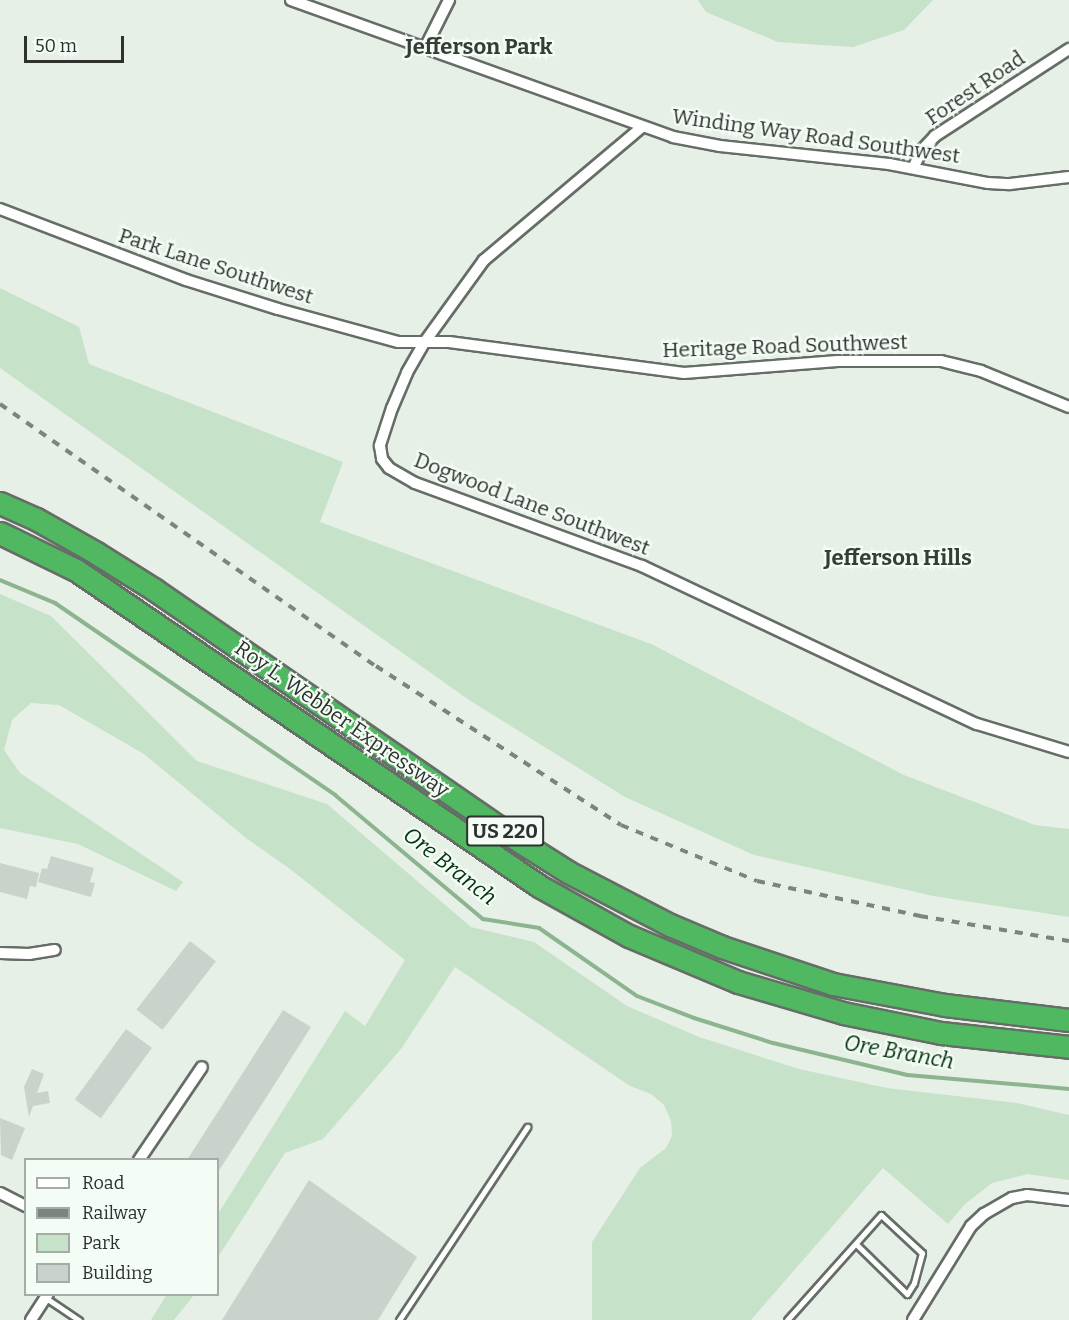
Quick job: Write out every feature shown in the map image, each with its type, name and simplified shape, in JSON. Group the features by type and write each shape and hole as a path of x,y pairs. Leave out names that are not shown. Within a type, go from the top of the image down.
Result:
{"highway":[{"name":"Roy L. Webber Expressway","path":"0,503 36,519 106,559 519,841 598,889 670,926 732,951 833,984 945,1005 1069,1020"},
{"name":"Roy L. Webber Expressway","path":"0,533 76,570 539,886 629,936 738,982 843,1013 941,1033 1069,1047"}],"street":[{"name":"Winding Way Road Southwest","path":"291,0 673,138 720,146 913,168 988,183 1024,183 1069,177"},
{"path":"425,48 449,0"},
{"name":"Forest Road","path":"913,168 922,150 936,136 1069,50"},
{"name":"Dogwood Lane Southwest","path":"642,127 497,247 477,270 424,343 392,408 380,446 382,459 396,473 415,483 642,566 977,724 1069,752"},
{"name":"Park Lane Southwest","path":"0,209 186,280 278,309 398,342 424,343"},
{"name":"Heritage Road Southwest","path":"424,343 449,342 542,352 684,373 838,360 942,361 981,371 1069,407"},
{"path":"0,953 29,954 55,950"},
{"path":"140,1158 202,1067"},
{"path":"0,1193 24,1205"},
{"path":"913,1320 971,1226 984,1214 1012,1198 1027,1195 1069,1200"},
{"path":"31,1320 47,1296"}],"lane":[{"path":"399,1320 527,1127"},
{"path":"787,1320 881,1215 922,1253 914,1283 907,1294 856,1244"},
{"path":"47,1296 79,1320"}],"green space":[{"path":"698,0 933,0 904,30 853,47 778,42 706,12"},
{"path":"0,288 79,327 89,364 343,462 320,522 651,644 904,775 1035,825 1069,829 1069,917 933,896 754,855 625,797 469,700 0,368"},
{"path":"0,594 51,616 197,761 327,804 471,927 534,942 627,1006 699,1037 799,1069 887,1088 1017,1103 1069,1115 1069,1180 1028,1174 992,1183 965,1204 948,1224 883,1168 751,1320 592,1320 592,1242 640,1168 666,1148 672,1136 671,1121 664,1105 651,1094 630,1086 455,967 401,1049 323,1139 285,1153 219,1255 219,1212 345,1011 365,1026 405,960 290,869 246,838 144,754 59,705 31,703 12,720 4,750 20,773 183,882 176,891 78,844 0,828"},
{"path":"166,1296 193,1296 174,1320 151,1320"}],"building":[{"path":"51,856 94,868 90,882 95,883 91,897 38,882 42,868 47,869"},
{"path":"0,863 39,873 36,887 30,886 27,899 0,892"},
{"path":"190,941 216,961 162,1030 136,1010"},
{"path":"283,1010 311,1027 219,1170 219,1158 188,1158"},
{"path":"126,1029 152,1048 101,1118 75,1099"},
{"path":"32,1069 44,1074 37,1093 48,1091 50,1103 33,1106 29,1117 24,1087"},
{"path":"0,1118 25,1128 12,1160 1,1155"},
{"path":"309,1180 417,1257 378,1320 222,1320"}],"waterway":[{"name":"Ore Branch","path":"0,580 55,603 335,795 483,919 539,928 637,996 694,1018 773,1043 907,1075 1069,1089"}],"railway":[{"path":"0,404 376,666 621,825 757,881 920,916 1069,941"}],"district":[{"name":"Jefferson Park","path":"479,47"},
{"name":"Jefferson Hills","path":"898,558"}]}
